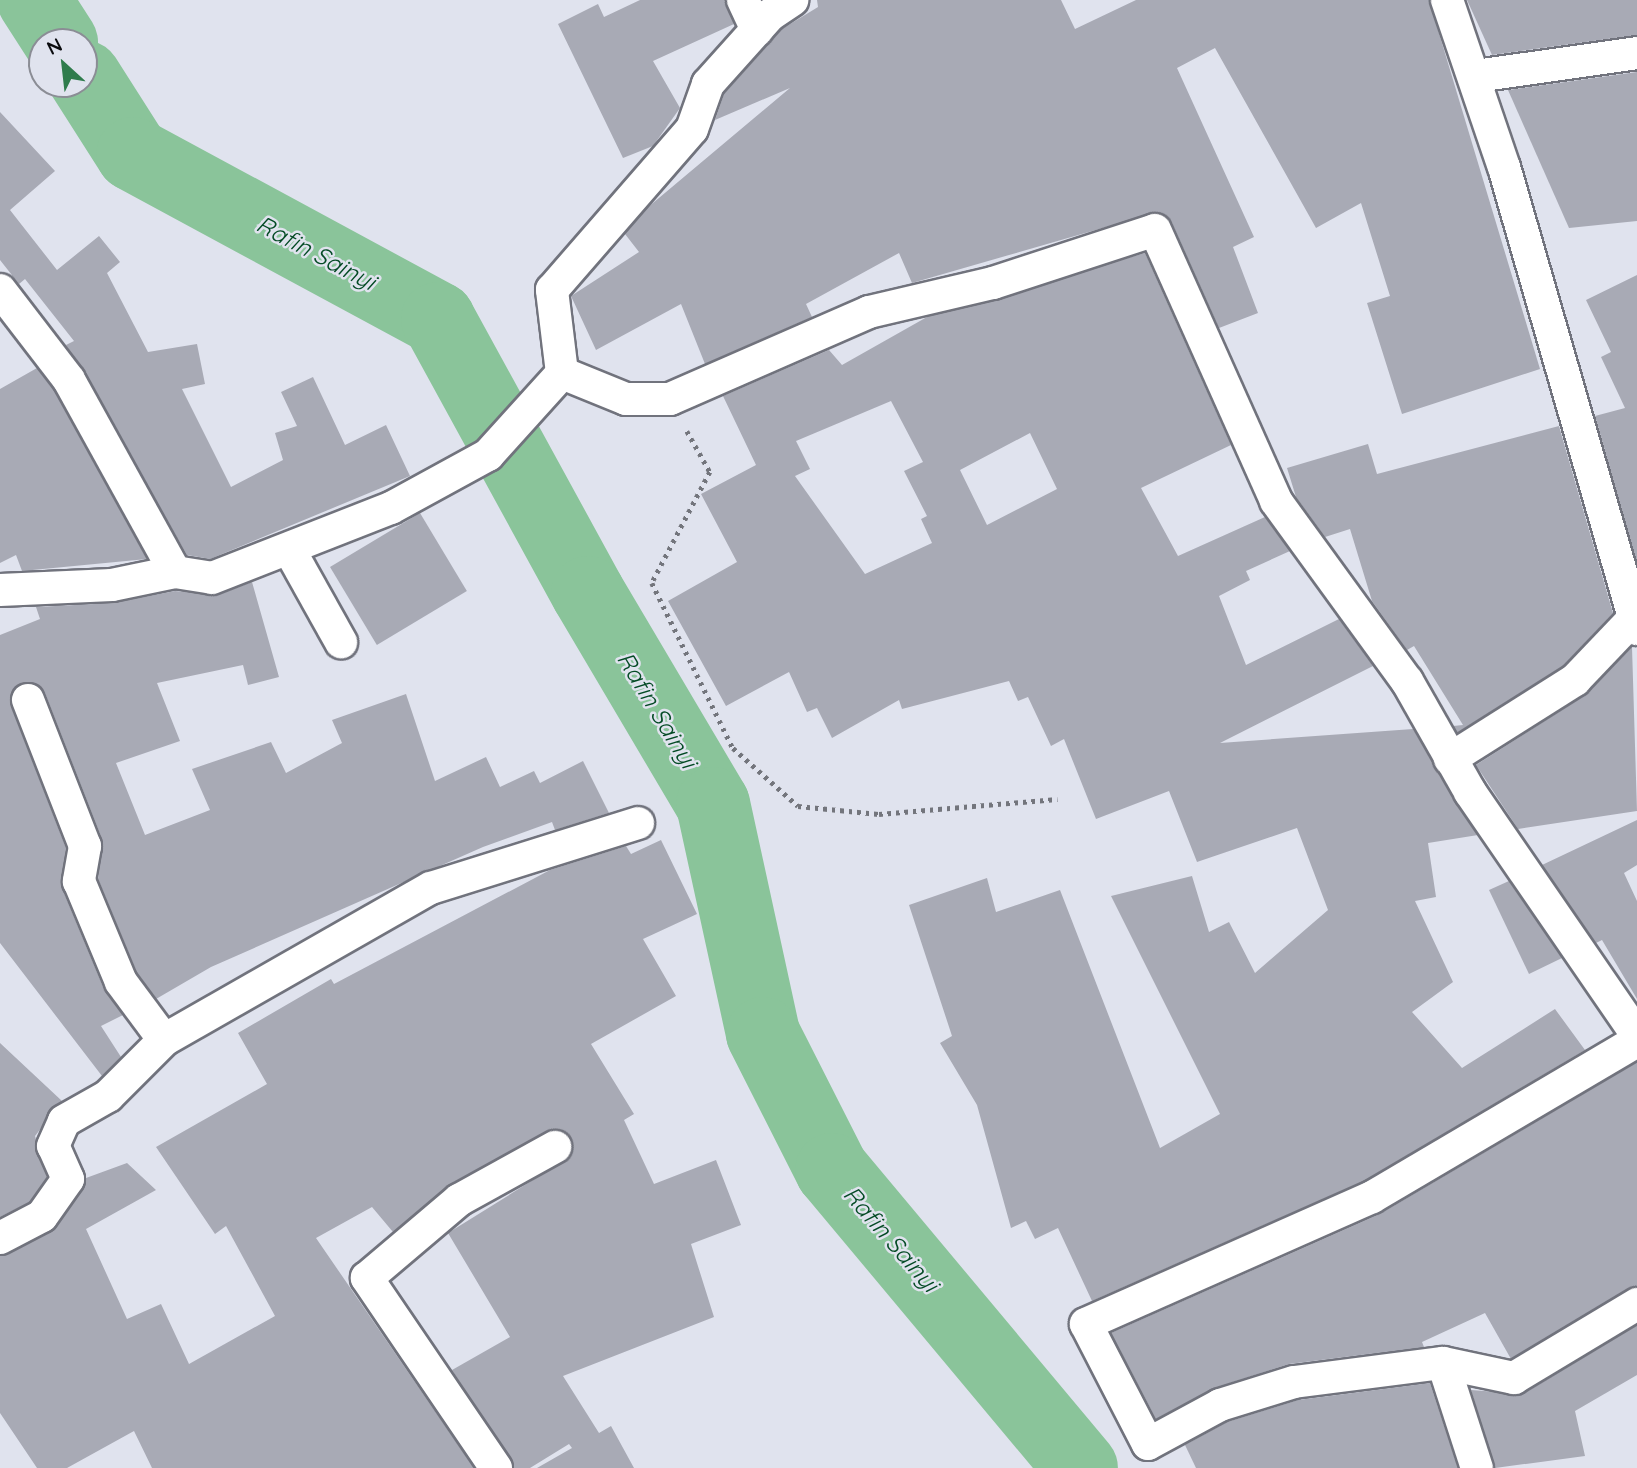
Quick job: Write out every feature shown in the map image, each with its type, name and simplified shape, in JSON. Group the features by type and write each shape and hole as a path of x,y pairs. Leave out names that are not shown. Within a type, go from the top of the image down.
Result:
{"street":[{"path":"743,0 757,30"},
{"path":"0,590 112,585 175,572 212,578 391,508 488,455 562,373 552,290 692,129 708,84 757,30 792,0"},
{"path":"1447,0 1476,76 1635,621 1575,680 1450,759"},
{"path":"1476,76 1637,53"},
{"path":"562,373 626,399 670,399 869,312 993,283 1155,230 1276,501 1407,681 1450,759 1637,1035"},
{"path":"0,290 69,380 175,572"},
{"path":"289,550 341,642"},
{"path":"28,700 85,846 79,881 121,982 164,1040"},
{"path":"0,1238 42,1216 68,1179 53,1146 64,1121 108,1096 164,1040 431,888 638,822"},
{"path":"1637,1041 1372,1197 1086,1324 1149,1444 1220,1405 1294,1382 1443,1363 1514,1378 1637,1304"},
{"path":"496,1468 367,1278 459,1200 555,1147"},
{"path":"1443,1363 1477,1468"}],"path":[{"path":"670,399 710,472 652,583 733,748 798,806 880,814 1057,799"}],"building":[{"path":"640,0 725,0 734,24 653,61 680,108 653,146 623,158 558,24 598,4 604,17"},
{"path":"817,0 1061,0 1075,29 1136,0 1429,0 1540,369 1402,414 1367,303 1390,296 1361,203 1316,228 1215,48 1177,68 1254,237 1233,247 1258,313 1219,328 1172,223 1158,212 912,283 899,253 806,304 812,317 705,364 681,304 596,350 571,296 639,252 625,234 647,208 790,88 715,120 724,94 782,29 818,7"},
{"path":"1467,0 1637,0 1637,35 1492,55"},
{"path":"1637,72 1637,221 1569,228 1508,90"},
{"path":"0,112 55,171 10,210 57,270 99,236 120,262 107,273 148,352 197,344 205,384 182,389 231,487 283,460 275,433 297,426 281,392 313,377 345,445 386,425 410,476 210,559 187,555 66,345 74,341 25,279 19,284 0,260"},
{"path":"1145,253 1231,445 1141,488 1178,556 1265,517 1290,551 1246,571 1250,580 1219,596 1246,665 1339,619 1373,666 1220,743 1413,729 1478,835 1428,843 1436,897 1415,901 1453,982 1412,1012 1462,1068 1555,1009 1585,1050 1364,1181 1092,1301 1058,1228 1035,1239 1026,1221 1011,1228 977,1105 940,1043 952,1036 909,905 987,878 996,912 1060,890 1160,1148 1220,1114 1111,896 1192,876 1209,932 1229,922 1255,973 1328,910 1297,828 1197,862 1169,791 1096,819 1064,739 1051,746 1028,697 1018,701 1009,681 902,709 899,700 832,738 817,708 807,712 789,672 726,706 668,601 737,562 701,494 756,465 723,396 829,350 842,365 927,317","holes":["891,401 923,462 904,471 927,516 921,519 932,543 865,574 795,476 810,469 796,441","1030,433 1057,489 987,525 960,470"]},
{"path":"1637,275 1637,563 1595,416 1625,408 1601,357 1611,352 1586,300"},
{"path":"37,368 54,390 147,559 22,571 16,555 0,563 0,389"},
{"path":"1559,426 1613,613 1563,666 1457,733 1453,726 1463,725 1414,646 1407,650 1372,601 1350,529 1325,537 1296,497 1287,468 1368,444 1377,474"},
{"path":"420,513 467,591 377,645 330,567"},
{"path":"252,582 279,677 248,685 243,665 157,683 180,741 116,763 145,835 210,810 192,769 271,742 286,773 342,743 332,720 406,694 435,781 486,757 500,787 534,771 540,783 583,761 609,813 555,830 552,822 483,847 211,967 156,999 137,973 98,879 102,839 45,693 31,682 21,683 11,706 66,848 62,888 104,989 123,1015 101,1026 121,1057 102,1076 0,943 0,635 40,619 36,607 113,603 175,591 218,595"},
{"path":"1632,647 1637,811 1518,829 1476,765 1585,695"},
{"path":"1637,820 1637,865 1624,873 1637,901 1637,999 1602,940 1596,943 1542,865"},
{"path":"661,840 697,914 643,939 676,996 591,1044 634,1114 624,1120 654,1184 716,1160 741,1225 691,1244 714,1317 563,1376 599,1433 611,1426 634,1468 537,1468 572,1448 569,1444 530,1468 514,1468 452,1370 510,1337 448,1233 570,1157 571,1139 555,1129 450,1184 393,1232 372,1207 316,1238 474,1468 152,1468 134,1431 67,1468 37,1468 0,1413 0,1256 57,1227 86,1178 127,1163 156,1190 86,1229 127,1319 161,1304 189,1364 275,1316 226,1226 215,1234 156,1147 267,1084 238,1033 331,979 334,984 550,870 626,846 631,854"},
{"path":"1509,881 1562,958 1529,974 1489,890"},
{"path":"0,1043 62,1101 35,1136 47,1177 30,1202 0,1217"},
{"path":"1637,1062 1637,1286 1511,1359 1485,1313 1422,1342 1424,1347 1289,1364 1214,1388 1156,1419 1111,1333 1380,1214"},
{"path":"1637,1325 1637,1375 1575,1411 1585,1456 1495,1468 1471,1390 1523,1394"},
{"path":"1430,1383 1458,1468 1196,1468 1185,1445 1227,1422 1298,1400"}],"waterway":[{"name":"Rafin Sainyi","path":"34,0 52,28"},
{"name":"Rafin Sainyi","path":"97,98 133,154 438,319 588,593 713,804 763,1034 832,1170 1081,1468"}]}
